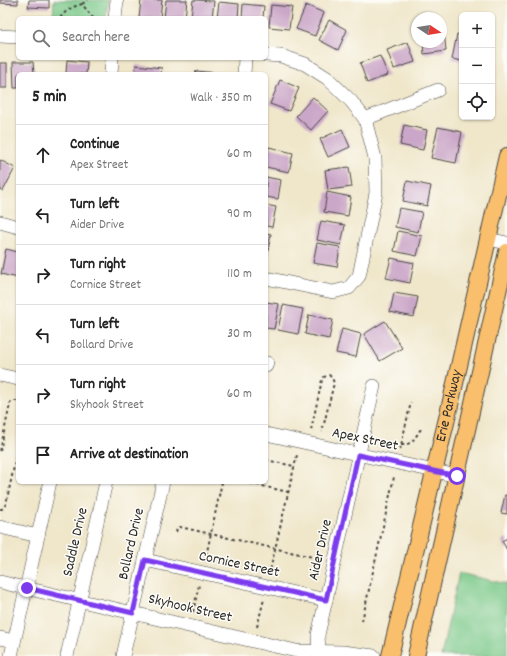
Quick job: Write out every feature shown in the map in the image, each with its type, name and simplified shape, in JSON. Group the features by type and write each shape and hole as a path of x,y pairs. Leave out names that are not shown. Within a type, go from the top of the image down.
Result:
{"main road":[{"name":"Erie Parkway","path":"390,656 435,471 507,156"},
{"name":"Erie Parkway","path":"416,656 507,252"}],"street":[{"path":"115,16 117,0"},
{"path":"0,36 16,37"},
{"path":"268,55 281,56 305,64 327,78 351,101 365,119 375,158 376,193 359,276 348,288 333,292 268,278"},
{"path":"111,72 112,60"},
{"path":"244,72 245,60"},
{"path":"365,119 438,90"},
{"path":"0,222 16,226"},
{"path":"488,239 507,243"},
{"path":"0,374 16,378"},
{"name":"Aider Drive","path":"318,652 318,635 374,386"},
{"name":"Apex Street","path":"268,434 457,476"},
{"path":"11,656 50,484"},
{"name":"Saddle Drive","path":"67,656 106,484"},
{"name":"Bollard Drive","path":"123,656 163,484"},
{"path":"0,528 38,536"},
{"name":"Cornice Street","path":"145,560 326,600"},
{"name":"Skyhook Street","path":"0,582 296,651 343,652 374,656"},
{"path":"0,638 14,641"}],"path":[{"path":"62,16 72,7 82,4 88,0"},
{"path":"82,4 91,16"},
{"path":"311,430 322,380 324,377 329,375 334,383 322,432"},
{"path":"0,451 10,404 12,401 16,401"},
{"path":"400,450 411,402"},
{"path":"401,445 408,445 412,442 420,430 424,431"},
{"path":"257,627 297,455"},
{"path":"0,509 2,509 6,504 16,457"},
{"path":"268,460 294,466"},
{"path":"362,621 394,477"},
{"path":"193,612 222,484"},
{"path":"254,484 288,492"},
{"path":"176,532 180,527 317,558"}],"green space":[{"path":"54,0 108,0 106,16 53,16"},
{"path":"459,573 507,584 507,656 441,656"}],"building":[{"path":"0,0 18,0 18,4 0,3"},
{"path":"29,0 49,0 49,8 28,7"},
{"path":"141,0 162,0 160,16 139,16"},
{"path":"166,0 187,0 185,16 164,16"},
{"path":"193,0 214,1 212,16 191,16"},
{"path":"219,2 239,4 238,16 217,16"},
{"path":"243,4 264,6 263,16 242,16"},
{"path":"271,5 292,7 289,29 269,27"},
{"path":"306,5 324,13 315,36 296,29"},
{"path":"329,20 347,30 338,50 319,40"},
{"path":"457,34 459,34 459,60 452,59"},
{"path":"408,42 415,62 394,69 387,50"},
{"path":"424,48 446,48 446,51 424,54"},
{"path":"380,56 388,75 367,83 360,63"},
{"path":"67,60 87,62 86,72 66,72"},
{"path":"13,62 33,62 34,72 16,72 16,88 14,88"},
{"path":"0,63 7,63 7,88 0,88"},
{"path":"136,65 162,68 161,72 135,72"},
{"path":"280,80 299,88 289,111 270,104"},
{"path":"313,97 328,111 311,130 296,116"},
{"path":"404,125 427,130 423,150 400,145"},
{"path":"438,127 462,132 456,163 431,158"},
{"path":"342,129 350,147 328,157 320,139"},
{"path":"269,147 293,153 289,172 268,167"},
{"path":"0,160 15,168 3,191 0,189"},
{"path":"349,167 352,187 328,190 325,170"},
{"path":"268,177 281,180 278,199 268,197"},
{"path":"407,181 431,186 427,206 403,201"},
{"path":"327,192 351,197 348,216 324,212"},
{"path":"268,205 276,207 272,227 268,226"},
{"path":"399,208 422,212 418,232 395,227"},
{"path":"321,221 345,225 341,245 317,240"},
{"path":"398,231 422,236 417,256 394,251"},
{"path":"268,233 271,234 268,250"},
{"path":"317,243 340,247 337,267 313,263"},
{"path":"6,249 16,252 16,278 1,274"},
{"path":"391,258 414,263 410,283 386,278"},
{"path":"394,293 418,297 414,317 390,312"},
{"path":"268,302 279,304 274,329 268,328"},
{"path":"283,305 303,309 298,334 278,330"},
{"path":"309,315 333,320 329,339 305,334"},
{"path":"385,321 402,348 380,361 364,334"},
{"path":"342,329 361,334 356,357 336,353"},
{"path":"505,495 507,495 507,514 501,513"},
{"path":"507,538 507,550 502,541"}],"route":[{"path":"27,588 133,613 145,560 326,600 358,455 457,476"}]}
